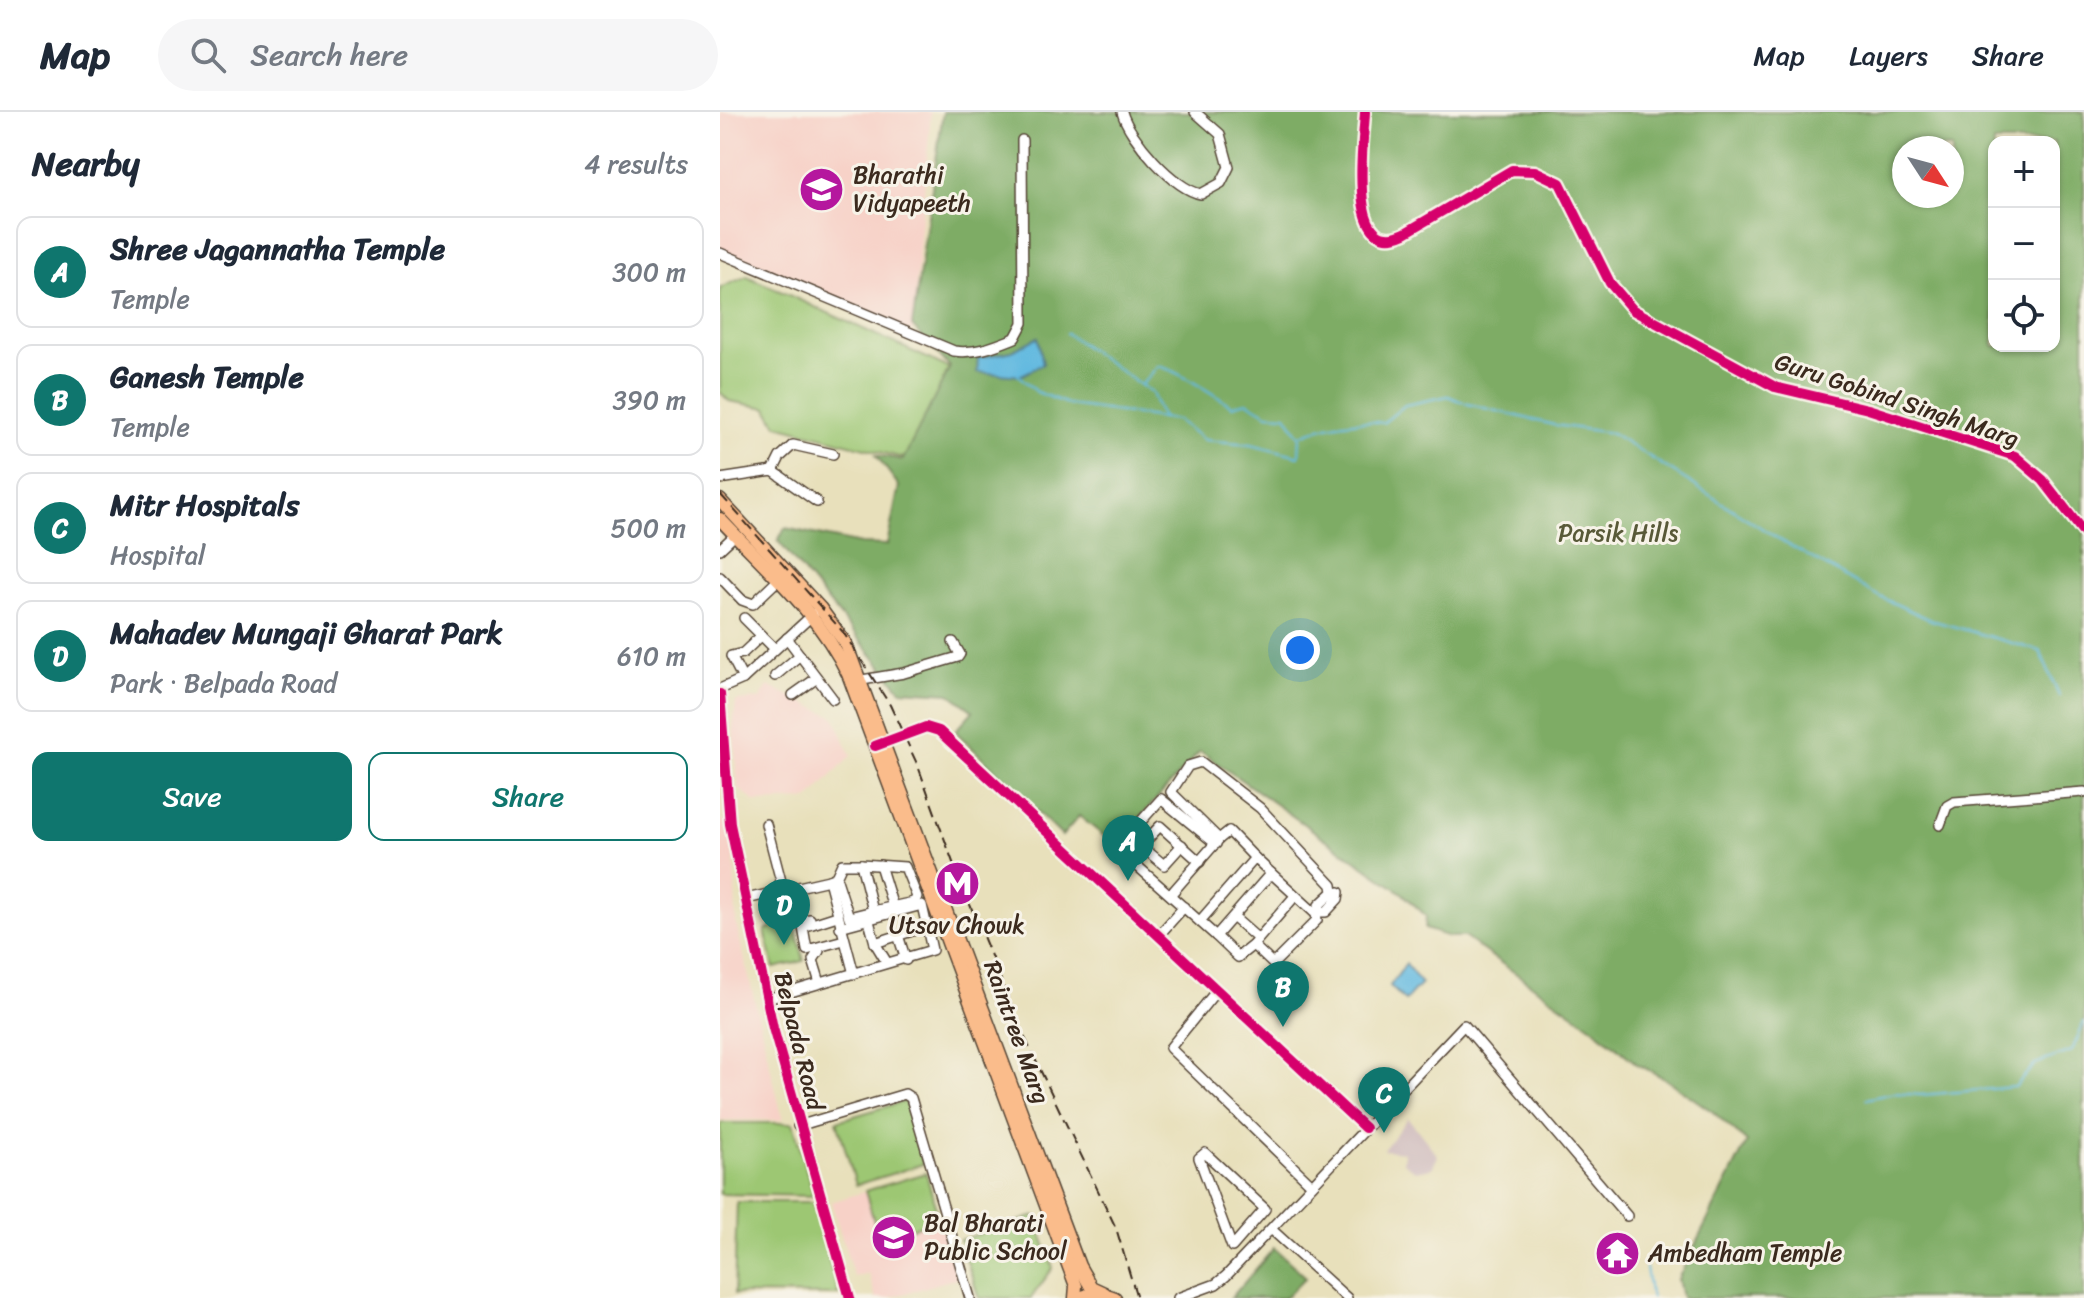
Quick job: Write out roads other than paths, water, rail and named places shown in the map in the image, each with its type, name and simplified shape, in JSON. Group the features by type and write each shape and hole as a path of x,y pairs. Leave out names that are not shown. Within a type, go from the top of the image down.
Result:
{"main road":[{"name":"Raintree Marg","path":"722,514 735,535 778,580 815,612 836,650 880,744 1079,1266 1091,1287 1109,1296"},
{"name":"Raintree Marg","path":"722,514 846,644 862,680 880,744 1076,1286 1077,1298"},
{"path":"1077,1298 1109,1296"}],"street":[{"path":"1122,112 1131,134 1142,147 1183,188 1201,194 1221,183 1229,167 1220,134 1195,112"},
{"name":"Guru Gobind Singh Marg","path":"1365,112 1362,207 1367,224 1377,233 1399,236 1512,170 1546,174 1564,188 1610,283 1633,310 1787,391 1868,409 2015,456 2043,480 2084,533"},
{"path":"720,253 954,351 969,353 999,344 1015,338 1023,323 1022,140"},
{"path":"773,471 780,457 793,445 833,454"},
{"path":"720,479 773,471 817,502"},
{"path":"720,549 735,535"},
{"path":"720,577 742,600 753,604 778,580"},
{"path":"720,692 743,679 815,612"},
{"path":"744,618 775,649"},
{"path":"743,679 731,656 743,653 761,636"},
{"path":"787,638 833,699"},
{"path":"862,680 904,673 958,657 959,649 953,642"},
{"path":"775,676 800,655"},
{"path":"793,695 817,678"},
{"name":"Belpada Road","path":"720,692 725,824 746,899 798,1126 850,1298"},
{"path":"880,744 926,727 939,731 1365,1128"},
{"path":"1218,842 1171,792 1192,763 1201,762 1233,785 1332,885 1333,892 1319,905 1321,912 1326,912 1338,899 1339,892"},
{"path":"1940,825 1947,806 1954,802 2084,792"},
{"path":"1218,842 1161,799 1118,850 1171,894 1238,957 1295,896"},
{"path":"766,824 802,921 871,916 922,905 932,950 906,960 886,961 854,974 767,999"},
{"path":"1141,846 1160,826 1200,862"},
{"path":"1171,894 1229,831 1316,914 1317,920 1273,964 1233,917"},
{"path":"1128,835 1164,865 1182,845"},
{"path":"1200,921 1255,858"},
{"path":"746,899 832,878 842,864 905,867 917,897 914,902 871,916 849,915 803,927 807,950 844,941"},
{"path":"861,864 875,943 886,961"},
{"path":"880,865 893,907"},
{"path":"1216,936 1271,873"},
{"path":"832,878 849,915"},
{"path":"832,878 838,918 854,974"},
{"path":"1159,935 1184,907"},
{"path":"875,943 915,930"},
{"path":"898,935 906,960"},
{"path":"820,983 813,960 815,954 844,941"},
{"path":"1217,990 1172,1040 1170,1048 1312,1185"},
{"path":"1178,1298 1221,1281 1464,1025 1627,1216"},
{"path":"798,1126 905,1094 911,1098 970,1298"},
{"path":"1208,1154 1231,1176 1265,1209 1232,1247 1199,1158 1208,1154"},
{"path":"1271,1229 1347,1298"}],"water":[{"path":"1038,337 1043,364 1020,376 977,372 978,358 1012,351"},
{"path":"1406,964 1421,984 1405,1001 1390,986"}],"waterway":[{"path":"1066,333 1152,393 1162,418"},
{"path":"1141,385 1158,366 1165,368 1232,406 1247,402 1268,414 1286,415 1299,435"},
{"path":"1018,375 1037,392 1070,405 1177,420 1204,440 1251,444 1299,456 1300,436 1309,432 1351,422 1383,423 1405,405 1448,396 1468,404 1554,425 1612,433 1782,541 1880,597 1931,620 2040,651 2059,696"},
{"path":"1866,1099 1894,1093 1921,1095 2015,1087 2035,1064 2072,1051 2084,1022"},
{"path":"1646,1268 1651,1298"}],"railway":[{"path":"720,494 843,632 890,705 918,766 955,868 1023,1034 1116,1228 1137,1298"}],"place":[{"name":"Bharathi Vidyapeeth","path":"822,189"},
{"name":"Shree Jagannatha Temple","path":"1128,881"},
{"name":"Utsav Chowk","path":"957,883"},
{"name":"Mahadev Mungaji Gharat Park","path":"784,945"},
{"name":"Ganesh Temple","path":"1283,1027"},
{"name":"Mitr Hospitals","path":"1384,1133"},
{"name":"Bal Bharati Public School","path":"893,1237"},
{"name":"Ambedham Temple","path":"1617,1253"}],"park label":[{"name":"Parsik Hills","path":"1618,533"}]}
